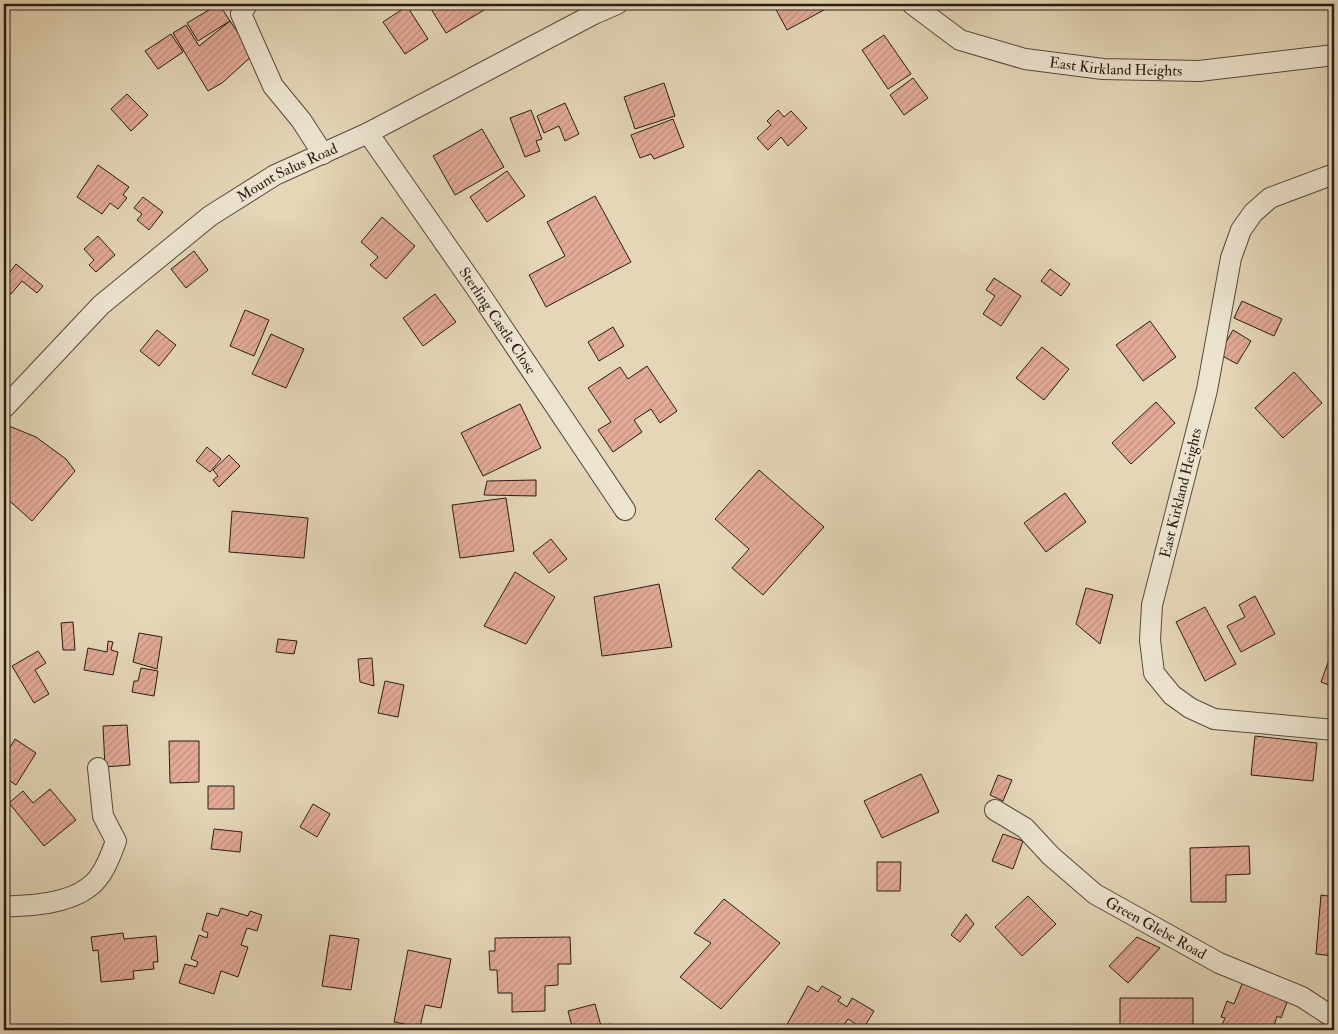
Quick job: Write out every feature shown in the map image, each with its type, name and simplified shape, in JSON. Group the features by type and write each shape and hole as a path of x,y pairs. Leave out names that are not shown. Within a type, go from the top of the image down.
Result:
{"street":[{"path":"247,4 241,14 273,86 301,120 322,154"},
{"name":"Mount Salus Road","path":"4,408 101,305 210,216 275,175 368,132 594,14 617,4"},
{"name":"East Kirkland Heights","path":"912,4 960,40 1025,59 1102,69 1199,71 1334,55"},
{"name":"Sterling Castle Close","path":"368,132 476,288 625,510"},
{"name":"East Kirkland Heights","path":"1334,174 1270,198 1253,213 1241,230 1231,258 1207,390 1152,605 1150,640 1154,673 1172,695 1190,708 1214,719 1334,730"},
{"path":"4,906 15,907 63,900 90,887 107,865 116,841 103,816 98,768"},
{"name":"Green Glebe Road","path":"995,810 1026,828 1051,856 1095,894 1219,963 1302,997 1334,1018"}],"building":[{"path":"219,4 230,21 198,41 187,23"},
{"path":"428,4 494,4 446,33"},
{"path":"773,4 835,4 787,30"},
{"path":"407,6 428,39 405,54 383,22"},
{"path":"230,21 253,55 222,83 208,91 173,33 186,25 199,46"},
{"path":"171,34 183,52 158,69 145,51"},
{"path":"884,35 911,74 888,89 862,50"},
{"path":"913,78 928,98 904,115 890,95"},
{"path":"664,83 675,116 635,129 624,97"},
{"path":"127,94 148,115 131,131 111,109"},
{"path":"565,103 579,134 565,141 559,126 544,133 537,116"},
{"path":"531,110 542,139 536,141 540,151 525,157 510,118"},
{"path":"778,110 784,117 791,111 807,128 788,146 781,137 768,150 757,138 771,125 767,121"},
{"path":"673,119 684,147 654,159 651,154 640,158 631,135"},
{"path":"482,129 504,167 455,195 433,156"},
{"path":"98,165 129,187 123,195 127,198 118,209 110,203 102,214 77,197"},
{"path":"507,171 525,196 487,222 470,197"},
{"path":"595,196 631,262 546,307 529,275 565,256 547,222"},
{"path":"143,197 163,212 149,230 137,220 142,214 134,208"},
{"path":"382,217 415,246 386,279 370,265 378,257 361,242"},
{"path":"98,236 115,255 96,272 89,265 94,260 84,249"},
{"path":"194,251 208,270 186,288 171,269"},
{"path":"16,264 43,286 37,293 22,281 11,294 4,289 4,280"},
{"path":"1050,269 1070,284 1061,296 1041,281"},
{"path":"994,278 1021,296 1001,326 983,314 995,296 986,290"},
{"path":"435,294 456,322 423,346 403,318"},
{"path":"1242,301 1282,319 1274,336 1234,318"},
{"path":"245,310 269,320 254,356 230,346"},
{"path":"1150,321 1176,357 1143,381 1116,345"},
{"path":"613,327 624,346 599,361 588,342"},
{"path":"157,330 176,345 159,366 140,351"},
{"path":"1233,330 1251,341 1237,364 1219,354"},
{"path":"271,334 304,349 286,388 252,374"},
{"path":"1042,347 1069,369 1044,400 1016,378"},
{"path":"647,366 677,411 660,423 651,409 634,420 642,432 613,452 598,430 611,422 588,388 620,367 628,379"},
{"path":"1294,372 1322,403 1283,438 1255,408"},
{"path":"1156,402 1175,423 1131,464 1112,443"},
{"path":"520,404 541,448 483,476 461,433"},
{"path":"9,426 36,437 66,459 75,471 32,521 4,496 4,432"},
{"path":"1334,446 1334,458 1330,448"},
{"path":"207,447 221,459 210,472 196,461"},
{"path":"229,455 240,466 219,487 213,480 218,476 213,470"},
{"path":"759,470 824,527 763,595 732,568 749,549 715,519"},
{"path":"536,480 536,496 484,495 487,481"},
{"path":"1065,493 1086,522 1046,552 1024,523"},
{"path":"506,498 514,551 460,558 452,505"},
{"path":"232,511 308,518 304,558 229,552"},
{"path":"551,539 567,559 549,573 533,553"},
{"path":"4,557 10,564 4,569"},
{"path":"515,572 555,597 526,644 484,626"},
{"path":"659,584 672,647 602,656 594,597"},
{"path":"1086,588 1113,595 1100,644 1076,624"},
{"path":"1255,596 1275,634 1241,652 1227,626 1245,617 1239,605"},
{"path":"1205,607 1236,664 1205,681 1176,622"},
{"path":"73,622 75,650 63,650 61,623"},
{"path":"139,633 162,637 157,669 133,662"},
{"path":"278,639 297,641 294,654 276,652"},
{"path":"108,641 113,642 111,650 118,652 113,675 84,670 88,648 107,652"},
{"path":"1334,646 1334,687 1321,682"},
{"path":"38,651 46,663 35,670 49,694 34,703 12,666"},
{"path":"372,658 374,686 360,682 358,659"},
{"path":"141,668 158,671 154,696 132,692 134,681 138,681"},
{"path":"385,681 404,685 398,717 378,713"},
{"path":"127,725 130,765 105,767 103,726"},
{"path":"1255,736 1317,743 1313,781 1251,775"},
{"path":"15,739 36,753 16,785 4,777 4,757"},
{"path":"169,741 199,741 199,782 170,783"},
{"path":"921,774 939,812 882,838 864,801"},
{"path":"998,775 1012,780 1003,801 990,795"},
{"path":"208,786 234,786 234,809 208,809"},
{"path":"50,789 76,820 44,846 9,803 23,791 33,803"},
{"path":"313,804 330,814 317,837 300,827"},
{"path":"214,829 242,832 240,852 211,849"},
{"path":"1003,834 1023,841 1013,869 992,861"},
{"path":"1249,846 1250,874 1226,875 1226,902 1191,902 1190,848"},
{"path":"877,862 901,862 900,891 877,891"},
{"path":"1321,895 1334,897 1334,956 1316,954"},
{"path":"1028,896 1056,924 1022,956 995,927"},
{"path":"724,899 780,943 721,1009 680,977 711,943 694,933"},
{"path":"221,908 248,916 250,911 262,915 257,931 247,928 241,945 248,947 238,977 221,971 214,994 179,983 185,964 196,967 198,962 191,959 199,935 207,938 208,933 202,930 207,913 218,916"},
{"path":"966,914 974,924 960,942 951,935"},
{"path":"123,933 124,939 156,936 158,962 153,962 154,969 133,971 134,979 101,982 98,950 93,951 91,937"},
{"path":"330,935 359,939 351,990 322,986"},
{"path":"570,937 571,964 558,964 558,985 545,986 545,1011 512,1012 512,993 498,993 497,970 490,970 489,951 495,951 495,938"},
{"path":"1137,937 1160,948 1128,983 1109,966"},
{"path":"408,950 451,959 441,1008 425,1005 420,1027 394,1022"},
{"path":"1244,979 1289,997 1281,1018 1277,1016 1274,1026 1278,1028 1277,1030 1220,1030 1225,1018 1221,1017 1227,1001 1234,1004"},
{"path":"808,986 818,992 822,986 841,997 838,1001 847,1007 852,998 874,1011 863,1029 848,1019 841,1030 784,1030"},
{"path":"1120,998 1193,998 1193,1030 1120,1030"},
{"path":"595,1004 601,1026 610,1024 612,1030 573,1030 568,1011"},
{"path":"751,1029 751,1030 721,1030"}]}
